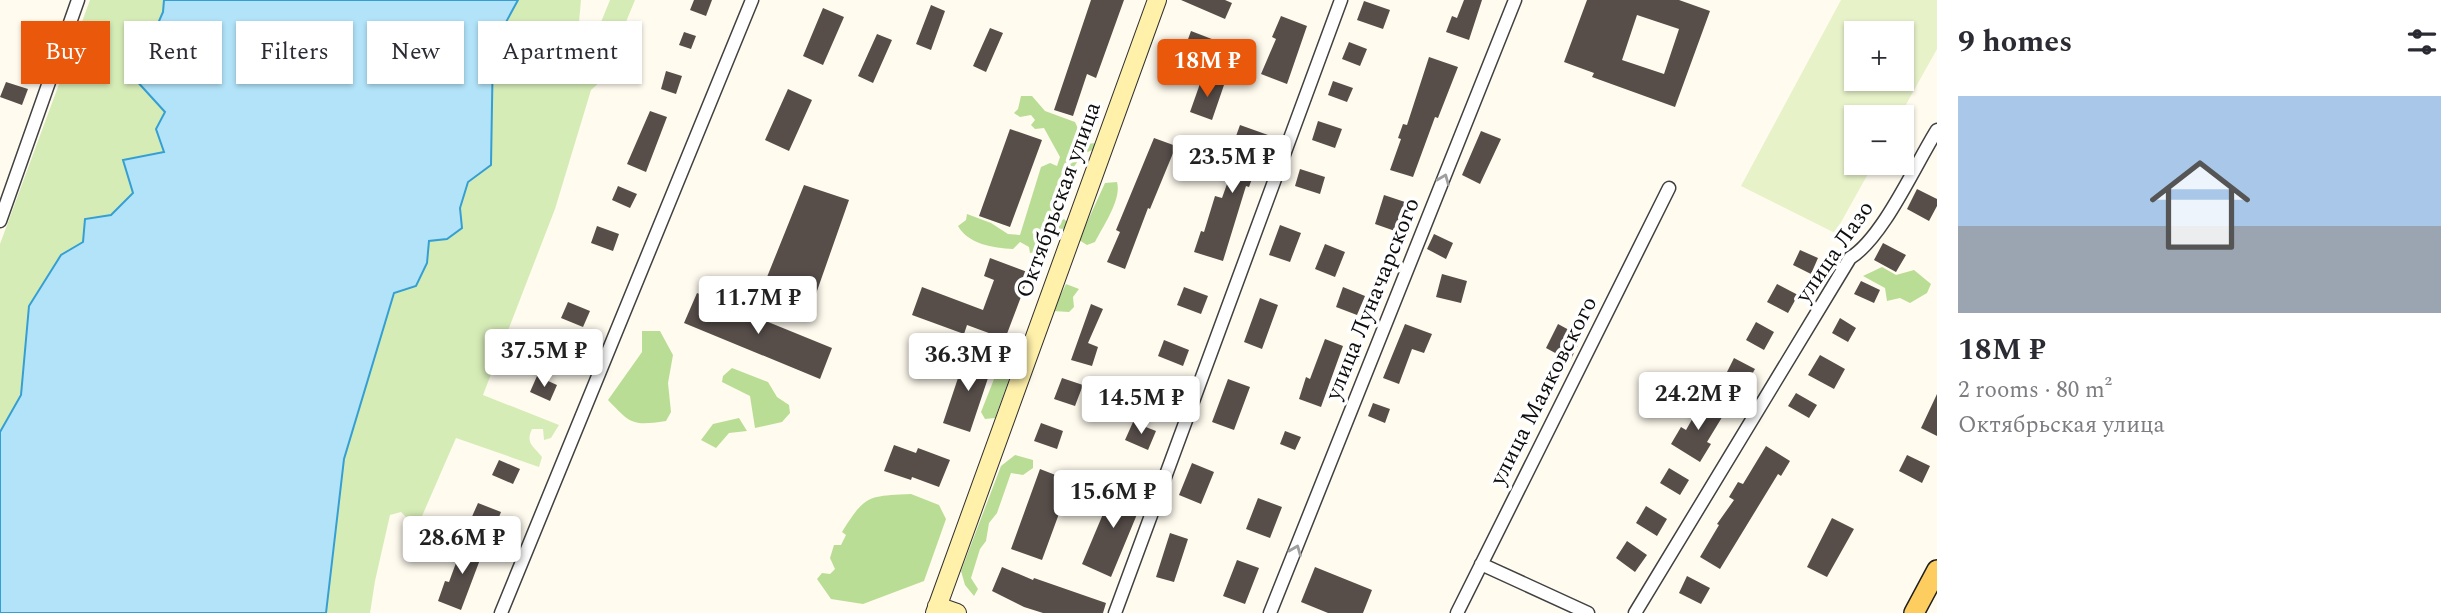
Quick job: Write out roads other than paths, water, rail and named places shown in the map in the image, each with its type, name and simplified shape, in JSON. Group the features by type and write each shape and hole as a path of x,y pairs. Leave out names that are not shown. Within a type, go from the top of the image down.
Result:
{"main road":[{"path":"1914,613 1937,570"}],"street":[{"path":"0,221 78,0"},
{"path":"501,613 752,0"},
{"name":"Октябрьская улица","path":"936,610 1157,0"},
{"path":"1115,613 1341,0"},
{"name":"улица Луначарского","path":"1270,613 1515,0"},
{"name":"улица Лазо","path":"1635,613 1850,258 1862,251 1878,230 1937,130"},
{"name":"улица Маяковского","path":"1457,613 1669,188"},
{"path":"1481,564 1588,613"},
{"path":"936,610 957,613"}],"water":[{"path":"164,0 518,0 507,21 478,21 478,84 492,84 491,165 468,182 460,208 462,228 447,239 429,241 427,263 416,286 394,293 344,459 326,613 0,613 0,432 21,395 29,306 61,255 83,242 85,219 111,215 133,193 123,160 164,152 156,129 165,112 139,84 222,84 222,21 159,21"}]}
